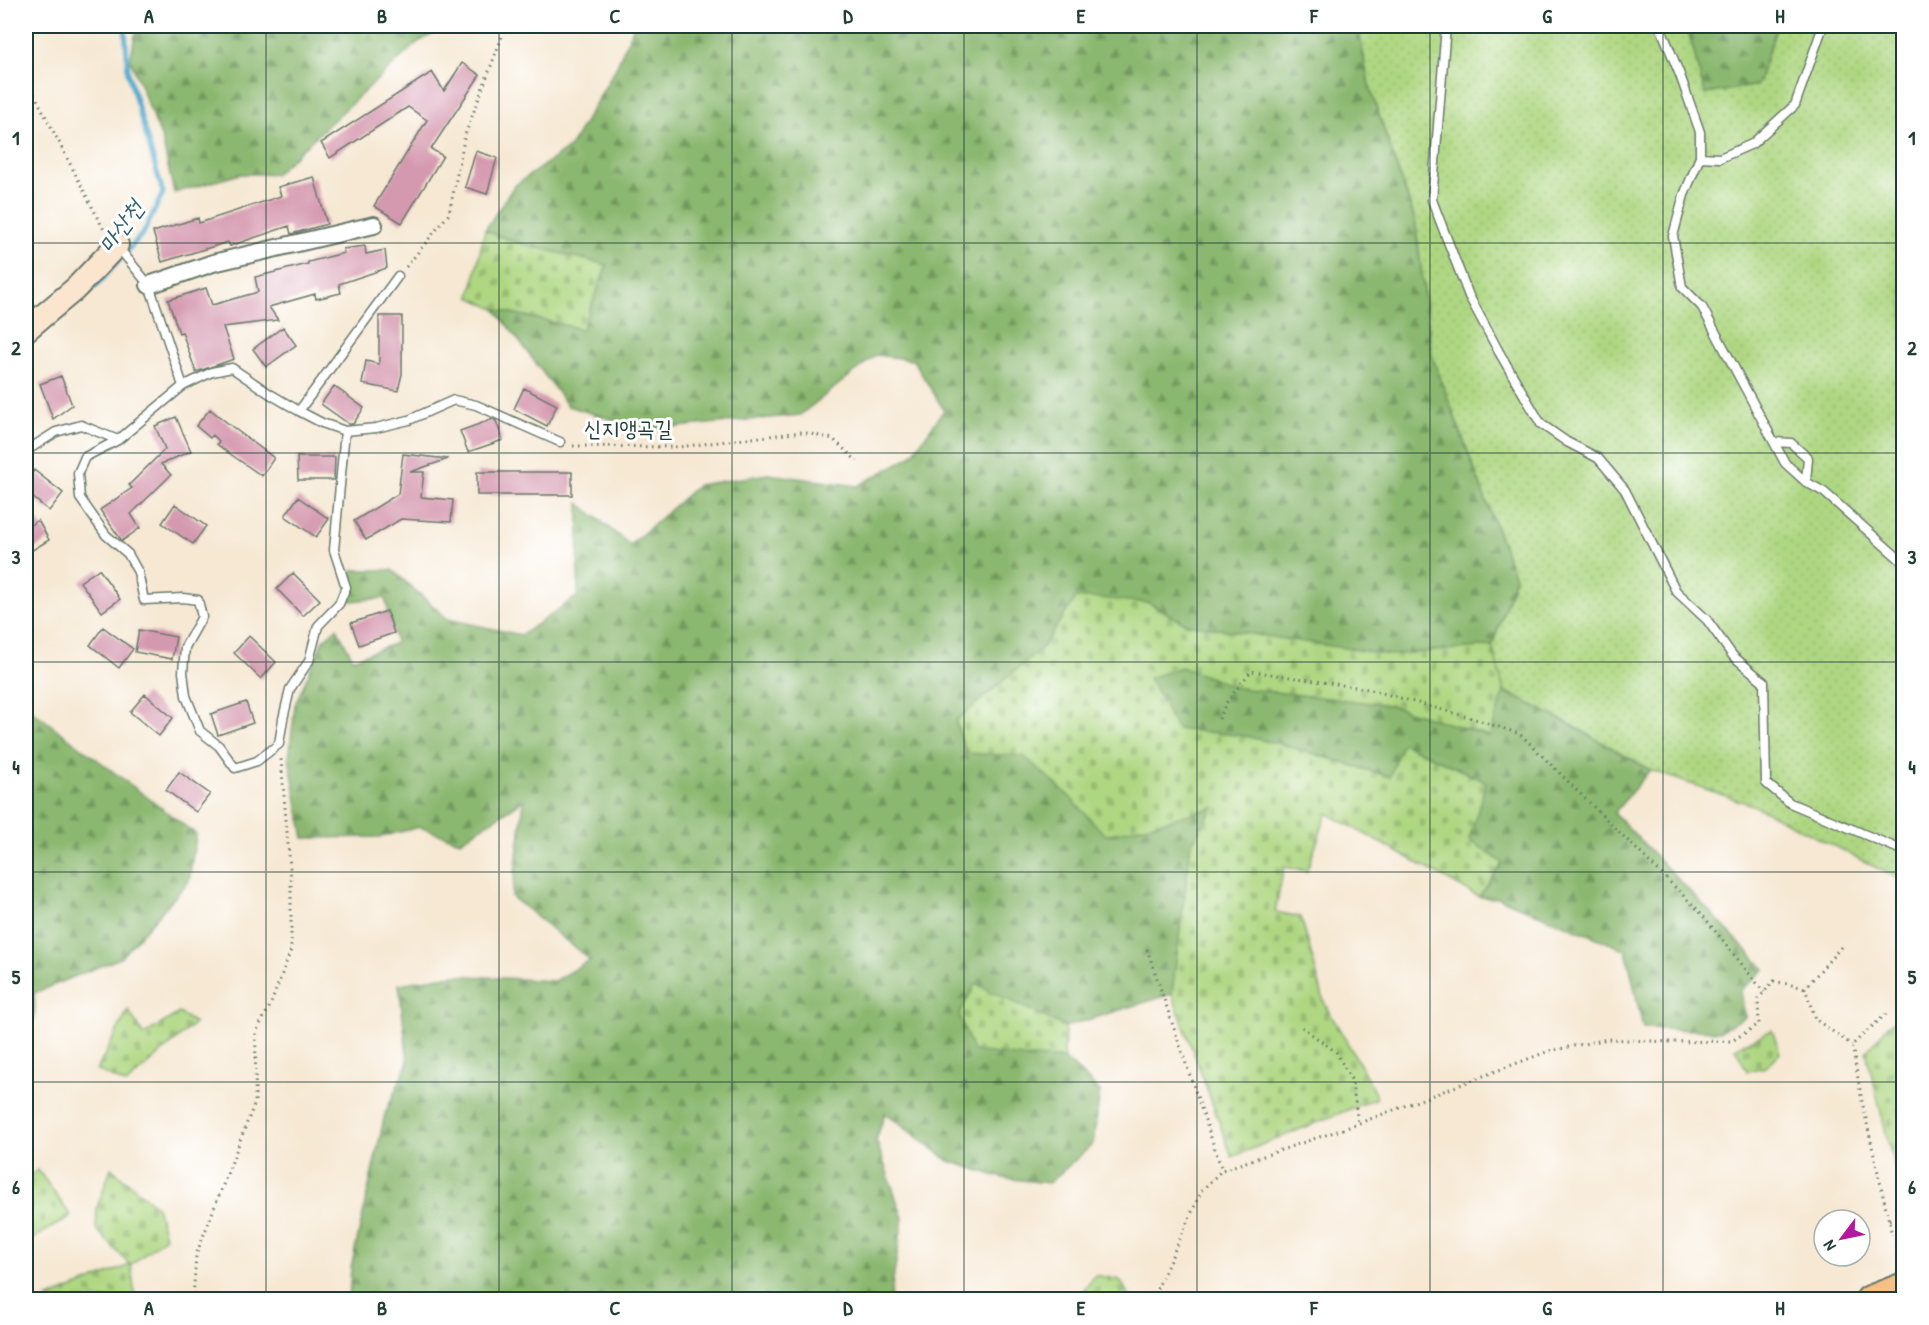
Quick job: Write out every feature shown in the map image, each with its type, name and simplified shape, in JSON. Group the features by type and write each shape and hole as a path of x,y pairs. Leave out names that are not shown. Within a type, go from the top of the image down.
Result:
{"highway":[{"path":"1870,1299 1904,1287"}],"street":[{"path":"145,280 374,225"},
{"path":"26,330 75,290 117,245"}],"lane":[{"path":"1446,26 1432,200 1470,296 1499,352 1541,424 1567,442 1598,458 1625,490 1676,591 1707,620 1733,656 1764,682 1766,783 1790,803 1904,851"},
{"path":"1660,26 1700,132 1700,158 1684,195 1673,236 1682,287 1702,307 1785,463 1806,482 1824,492 1904,563"},
{"path":"1700,158 1720,158 1752,144 1795,105 1823,26"},
{"path":"117,245 145,280 183,386"},
{"path":"299,411 398,276"},
{"name":"신지앵곡길","path":"279,742 257,761 235,768 219,746 200,731 186,696 183,672 184,647 202,617 198,600 183,598 144,600 138,572 128,554 106,535 80,498 78,473 85,457 118,440 183,386 212,372 232,368 299,411 322,423 345,431 376,428 410,420 454,400 476,405 560,442"},
{"path":"26,450 56,432 81,425 118,440"},
{"path":"279,742 290,689 309,662 318,626 339,604 346,587 334,550 345,431"},
{"path":"1774,442 1791,444 1808,458 1806,482"}],"path":[{"path":"398,276 449,214 465,135 506,26"},
{"path":"26,78 103,228 117,245"},
{"name":"신지앵곡길","path":"560,442 578,447 678,447 802,432 833,439 856,461"},
{"path":"1219,719 1226,703 1251,671 1368,689 1520,734 1700,912 1764,992"},
{"path":"193,1299 195,1255 255,1102 256,1032 270,1006 291,950 291,880 279,742"},
{"path":"1805,988 1841,948"},
{"path":"1147,949 1222,1170"},
{"path":"1152,1299 1202,1190 1222,1170 1358,1123 1549,1051 1608,1039 1671,1042 1732,1041 1759,1024 1758,999 1774,981 1805,988"},
{"path":"1805,988 1815,1019 1852,1045 1892,1235"},
{"path":"1852,1045 1886,1014"},
{"path":"1302,1027 1336,1052 1352,1081 1358,1123"},
{"path":"1889,1220 1904,1216"}],"green space":[{"path":"137,26 447,26 418,42 275,174 240,174 174,193 162,139 130,60"},
{"path":"634,26 842,26 886,32 889,26 1358,26 1369,86 1415,220 1432,356 1515,578 1492,646 1390,655 1186,624 1149,603 1076,598 1042,648 956,721 966,753 1024,755 1069,796 1105,834 1158,823 1215,806 1191,844 1172,994 1065,1027 976,985 1023,1057 1064,1058 1100,1091 1093,1144 1049,1183 1003,1178 949,1161 885,1113 876,1140 903,1218 890,1299 349,1299 351,1268 385,1114 408,1062 399,984 452,975 554,981 590,960 512,897 524,800 460,841 419,827 380,837 304,838 289,758 295,705 323,640 337,628 353,659 396,643 385,598 351,601 352,570 392,570 448,619 521,635 578,596 579,503 630,545 698,485 768,474 858,486 911,456 944,410 913,360 876,355 800,415 647,430 568,406 495,309 581,329 607,265 514,242 485,230 514,186 570,147 615,70"},
{"path":"1358,26 1687,26 1706,94 1757,85 1777,26 1903,26 1903,881 1755,806 1650,770 1568,723 1504,691 1492,646 1515,578 1432,356 1415,220 1369,86"},
{"path":"1687,26 1777,26 1757,85 1705,94"},
{"path":"485,230 514,242 607,265 582,329 495,309 470,297"},
{"path":"1076,598 1149,603 1186,624 1390,655 1492,646 1504,691 1490,736 1389,705 1239,688 1181,667 1149,678 1177,729 1245,736 1288,746 1390,777 1402,743 1486,782 1469,840 1503,863 1479,897 1327,813 1307,871 1284,867 1275,912 1301,917 1325,1005 1377,1098 1232,1157 1172,994 1191,844 1214,807 1105,835 1069,796 1024,756 966,753 956,721 1042,648"},
{"path":"1181,667 1239,688 1389,705 1489,736 1504,691 1568,723 1650,770 1614,813 1765,969 1741,990 1745,1017 1720,1031 1643,1028 1626,950 1499,898 1479,897 1503,863 1469,840 1486,782 1403,743 1391,777 1288,746 1245,736 1177,729 1149,678"},
{"path":"26,706 196,834 189,881 120,958 34,993 35,1012 26,1056"},
{"path":"976,984 1065,1027 1064,1058 1023,1057 973,1051 959,1014"},
{"path":"128,1010 144,1035 179,1013 195,1023 126,1084 97,1070"},
{"path":"1898,1017 1904,1019 1904,1197 1902,1198 1866,1052"},
{"path":"1772,1030 1780,1053 1766,1067 1747,1071 1735,1048"},
{"path":"111,1168 157,1207 165,1237 131,1265 135,1296 131,1299 46,1299 130,1265 96,1229 97,1208"},
{"path":"38,1170 71,1216 26,1243 26,1178"},
{"path":"1095,1275 1120,1280 1131,1299 1076,1299"}],"building":[{"path":"462,63 480,75 431,149 443,156 402,223 374,206 427,120 408,107 330,158 321,143 432,72 444,91"},
{"path":"476,151 497,158 487,194 465,187"},
{"path":"314,177 327,224 291,234 289,226 230,246 228,242 162,262 153,232 198,218 199,223 281,196 278,187"},
{"path":"365,246 366,254 385,250 387,268 339,284 341,293 316,299 315,294 269,307 278,320 223,327 234,359 196,372 168,300 206,288 212,305 258,292 255,277 344,253 343,249"},
{"path":"379,316 402,316 402,374 398,391 362,384 366,361 379,364"},
{"path":"283,327 296,345 266,367 253,349"},
{"path":"61,376 72,405 53,419 40,384"},
{"path":"334,386 364,408 353,424 349,424 321,404"},
{"path":"524,388 557,405 547,426 514,409"},
{"path":"210,409 274,458 262,476 217,444 219,441 213,435 210,438 196,426"},
{"path":"176,417 191,451 161,464 171,475 131,514 140,528 122,541 100,510 132,488 129,485 165,449 155,426"},
{"path":"493,419 496,421 503,440 468,452 460,431"},
{"path":"403,454 448,459 410,472 424,472 421,497 453,500 451,522 401,519 366,540 354,521 398,494"},
{"path":"297,457 335,457 334,480 298,480"},
{"path":"34,470 63,493 49,511 26,492 26,480"},
{"path":"477,472 572,472 572,495 477,495"},
{"path":"298,497 329,519 316,537 285,516"},
{"path":"175,504 206,526 193,544 162,523"},
{"path":"38,520 49,540 26,554 26,528"},
{"path":"99,569 120,599 102,612 80,582"},
{"path":"293,573 320,600 303,616 277,589"},
{"path":"387,611 394,633 359,645 351,623"},
{"path":"103,627 133,649 119,668 90,645"},
{"path":"139,630 176,637 172,659 135,652"},
{"path":"249,636 276,662 261,679 234,653"},
{"path":"145,694 173,718 159,736 130,712"},
{"path":"246,702 253,723 218,735 211,714"},
{"path":"179,772 210,794 196,812 166,790"}],"waterway":[{"name":"마산천","path":"83,296 98,284 144,232 163,193 128,73 125,26"}]}
